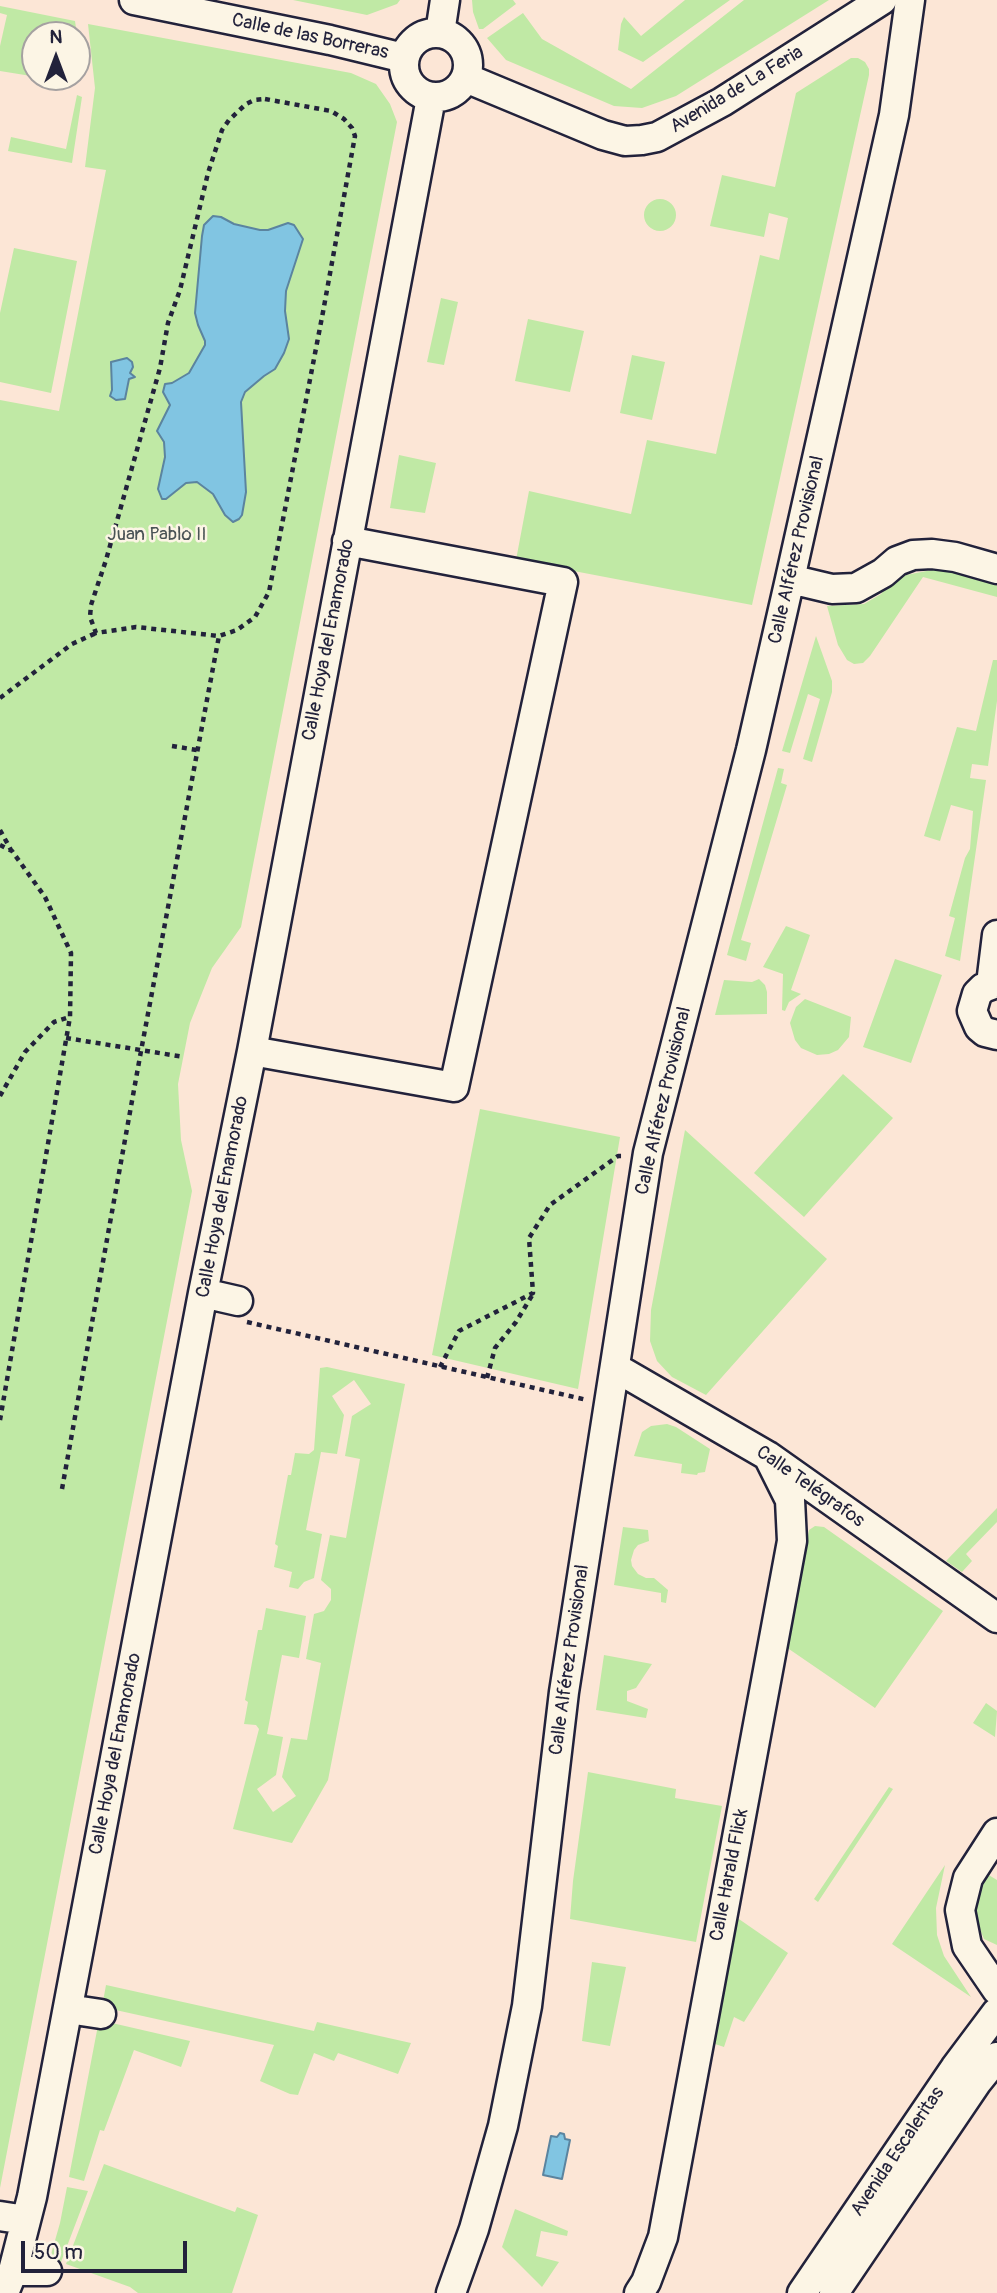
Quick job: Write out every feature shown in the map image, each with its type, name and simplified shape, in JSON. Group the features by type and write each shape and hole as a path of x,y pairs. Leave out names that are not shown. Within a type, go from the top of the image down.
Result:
{"street":[{"name":"Calle de las Borreras","path":"134,0 404,58"},
{"path":"440,33 445,0"},
{"name":"Avenida de La Feria","path":"466,78 603,135 625,141 642,140 673,129 722,102 882,0"},
{"name":"Calle Alférez Provisional","path":"451,2293 474,2229 503,2126 527,2006 564,1692 648,1153 751,750 790,579 894,115 910,0"},
{"path":"440,33 454,38 464,49 469,63 466,78 458,90 446,97 431,98 415,90 405,75 404,58 411,44 424,35 440,33"},
{"name":"Calle Hoya del Enamorado","path":"9,2282 13,2218 68,2009 431,98"},
{"path":"252,1051 454,1087 563,582 347,541"},
{"path":"790,579 832,589 856,588 883,573 897,561 913,555 932,554 997,569"},
{"path":"996,1036 979,1027 972,1011 977,994 994,984 997,935"},
{"path":"203,1293 239,1311"},
{"name":"Calle Telégrafos","path":"616,1368 706,1408 966,1611 997,1618"},
{"name":"Calle Harald Flick","path":"639,2293 646,2282 663,2237 739,1864 779,1649 792,1541 790,1500 768,1456"},
{"path":"997,1833 968,1878 960,1910 967,1945 997,1990"},
{"path":"68,2009 101,2014"},
{"name":"Avenida Escaleritas","path":"834,2293 955,2068 997,2012"},
{"name":"Avenida Escaleritas","path":"802,2293 997,2057"},
{"path":"9,2282 47,2271"}],"path":[{"path":"0,698 72,644 96,633 136,627 219,636 245,625 255,617 269,592 354,147 355,136 352,128 331,111 265,99 254,100 246,104 222,130 208,173 180,290 168,323 160,368 91,605 90,617 96,633"},
{"path":"62,1489 219,636"},
{"path":"172,746 197,750"},
{"path":"0,830 45,897 71,953 70,1017 0,1420"},
{"path":"0,845 12,851"},
{"path":"0,1096 25,1052 54,1021 70,1017"},
{"path":"66,1038 184,1057"},
{"path":"487,1378 495,1348 516,1322 533,1293 529,1238 550,1205 618,1156 648,1153"},
{"path":"440,1367 459,1331 533,1293"},
{"path":"239,1311 440,1367 608,1405"}],"green space":[{"path":"293,0 400,0 397,4 367,15"},
{"path":"472,0 513,0 516,4 483,29 479,29"},
{"path":"685,0 730,0 643,62 618,50 624,17 641,36"},
{"path":"744,0 829,0 676,96 642,108 614,106 506,60 487,38 523,13 542,39 631,89"},
{"path":"0,6 75,21 21,21 21,74 0,71 0,46 7,15 0,13"},
{"name":"Juan Pablo II","path":"91,25 351,73 376,84 390,104 397,122 241,927 212,968 190,1023 178,1084 181,1140 192,1191 0,2188 0,400 59,411 106,170 85,167 95,88"},
{"path":"851,58 865,62 869,75 752,605 516,560 529,491 631,514 647,440 716,454 760,255 779,260 788,218 769,213 764,237 710,226 722,175 775,187 796,93"},
{"path":"77,95 82,97 72,163 8,151 11,137 66,149"},
{"path":"660,199 672,203 676,215 672,227 660,231 648,227 644,215 648,203"},
{"path":"14,248 77,261 51,393 0,382 0,313"},
{"path":"441,298 458,302 444,365 427,362"},
{"path":"528,319 584,331 570,392 515,381"},
{"path":"632,355 665,362 652,420 620,413"},
{"path":"399,455 436,463 425,513 390,508"},
{"path":"942,568 987,580 997,586 997,597 923,577 870,656 863,663 854,664 847,660 838,645 827,606 864,604 906,575"},
{"path":"816,636 832,681 832,692 812,762 803,759 820,699 808,694 790,753 782,751"},
{"path":"993,660 997,660 997,701 988,766 972,764 970,778 986,780 960,961 945,956 955,918 949,916 970,849 973,811 951,805 940,841 924,836 957,727 976,731"},
{"path":"778,768 784,769 781,783 787,785 741,940 751,943 746,961 727,955"},
{"path":"786,926 810,935 791,990 801,994 789,1002 785,1011 782,1010 783,974 763,967"},
{"path":"895,959 942,975 911,1063 863,1047"},
{"path":"759,979 767,992 767,1014 715,1015 724,980 752,982"},
{"path":"805,999 851,1017 849,1037 838,1050 817,1055 801,1048 795,1040 790,1023 796,1007"},
{"path":"843,1074 893,1118 804,1217 754,1173"},
{"path":"480,1109 620,1137 578,1389 432,1355"},
{"path":"685,1130 827,1259 706,1395 672,1377 657,1361 650,1341 651,1310"},
{"path":"327,1367 405,1384 328,1780 292,1843 233,1829 259,1729 256,1725 244,1724 248,1702 245,1700 258,1630 262,1630 266,1608 306,1616 299,1658 282,1655 267,1734 283,1737 276,1775 257,1789 273,1812 296,1796 282,1777 291,1738 307,1740 321,1663 306,1659 314,1614 324,1611 331,1600 331,1589 321,1580 330,1535 346,1538 360,1459 345,1456 352,1416 371,1404 354,1380 332,1396 344,1415 337,1454 321,1452 306,1530 322,1534 314,1578 304,1582 298,1589 289,1587 292,1572 274,1567 278,1546 275,1544 288,1475 291,1475 295,1453 309,1454 314,1450 320,1368"},
{"path":"667,1424 710,1449 705,1472 697,1475 681,1473 682,1464 634,1456 642,1432 651,1426"},
{"path":"997,1508 997,1522 966,1554 972,1561 962,1572 946,1561"},
{"path":"815,1526 824,1527 943,1611 875,1708 786,1647 809,1530"},
{"path":"623,1527 648,1530 649,1541 638,1545 634,1550 632,1566 638,1574 654,1578 668,1590 666,1603 661,1602 661,1593 614,1585"},
{"path":"604,1655 652,1664 636,1688 627,1691 627,1701 648,1709 646,1718 596,1710"},
{"path":"986,1703 997,1711 995,1737 973,1723"},
{"path":"588,1772 676,1789 675,1798 722,1806 696,1942 570,1919"},
{"path":"889,1787 893,1789 818,1902 814,1899"},
{"path":"945,1865 936,1908 937,1935 944,1956 971,1997 892,1944"},
{"path":"987,1874 997,1880 997,1945 984,1939 975,1918 978,1891"},
{"path":"736,1917 788,1953 744,2022 734,2017 724,2047 712,2043"},
{"path":"592,1962 626,1967 610,2046 582,2041"},
{"path":"106,1985 314,2031 317,2022 411,2043 398,2074 338,2053 334,2061 314,2053 298,2095 290,2094 260,2081 274,2045 102,2007"},
{"path":"99,2020 190,2041 181,2067 134,2050 104,2131 100,2130 84,2181 69,2177"},
{"path":"104,2164 235,2212 237,2207 258,2215 232,2293 138,2293 130,2287 66,2264"},
{"path":"67,2187 88,2191 61,2262 50,2258"},
{"path":"515,2209 568,2231 567,2236 541,2231 536,2256 559,2262 542,2287 502,2247"}],"water":[{"path":"213,216 260,230 288,223 294,225 303,239 286,291 285,311 289,339 284,353 275,369 245,392 241,402 246,492 242,515 233,522 225,515 213,494 197,482 186,483 166,499 162,499 158,489 165,457 164,442 157,431 170,405 163,392 165,384 189,373 205,345 195,313 204,225"},
{"path":"127,358 133,367 130,373 135,377 129,379 125,399 116,400 110,396 111,362"},
{"path":"560,2133 570,2140 562,2179 543,2175 551,2136 557,2137"}]}
